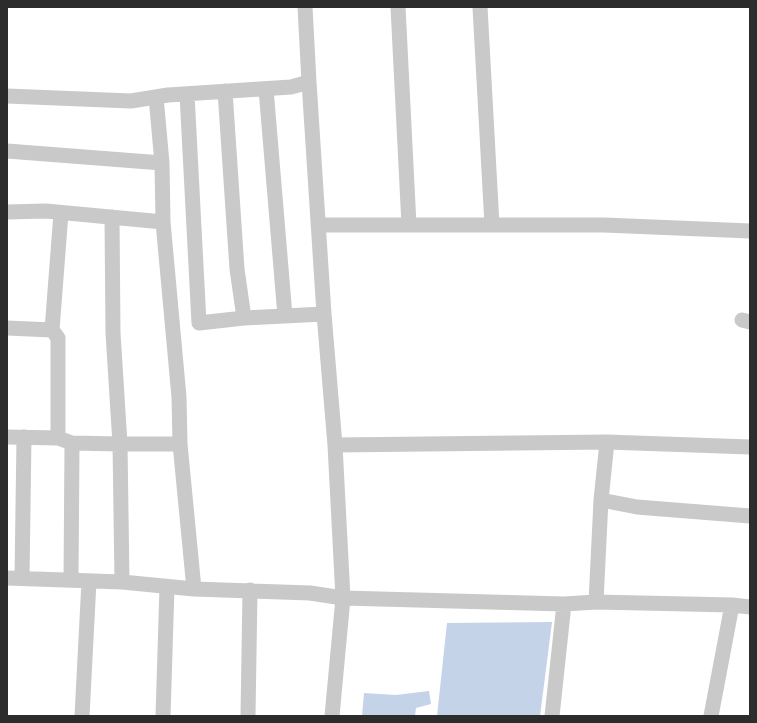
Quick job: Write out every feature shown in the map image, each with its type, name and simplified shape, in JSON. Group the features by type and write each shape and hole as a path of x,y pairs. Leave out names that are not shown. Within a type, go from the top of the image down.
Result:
{"street":[{"path":"305,7 318,225 335,445 344,598 332,716"},
{"path":"398,7 409,225"},
{"path":"480,7 492,225"},
{"path":"7,96 131,101 187,94 292,87 309,82"},
{"path":"266,89 285,316"},
{"path":"225,91 237,269 244,318"},
{"path":"187,94 199,323 244,318 324,314"},
{"path":"156,97 162,163 164,222 179,397 180,444 194,589"},
{"path":"7,151 162,163"},
{"path":"7,212 61,212 164,222"},
{"path":"58,438 58,338 52,330 61,212"},
{"path":"112,217 113,333 120,444 122,582"},
{"path":"318,225 604,225 750,231"},
{"path":"7,328 52,330"},
{"path":"7,437 58,438 72,444 180,444"},
{"path":"24,437 14,578 122,582 194,589 310,592 344,598 564,604 596,602 732,605 750,607"},
{"path":"335,445 607,442 750,447"},
{"path":"596,602 601,500 607,442"},
{"path":"71,580 72,444"},
{"path":"601,500 637,507 750,516"},
{"path":"82,716 89,581"},
{"path":"163,716 167,587"},
{"path":"248,716 250,590"},
{"path":"552,716 564,604"},
{"path":"711,716 732,605"}],"water":[{"path":"552,622 540,716 437,716 447,623"},
{"path":"429,691 431,704 416,708 415,716 362,716 364,693 396,695"}]}
